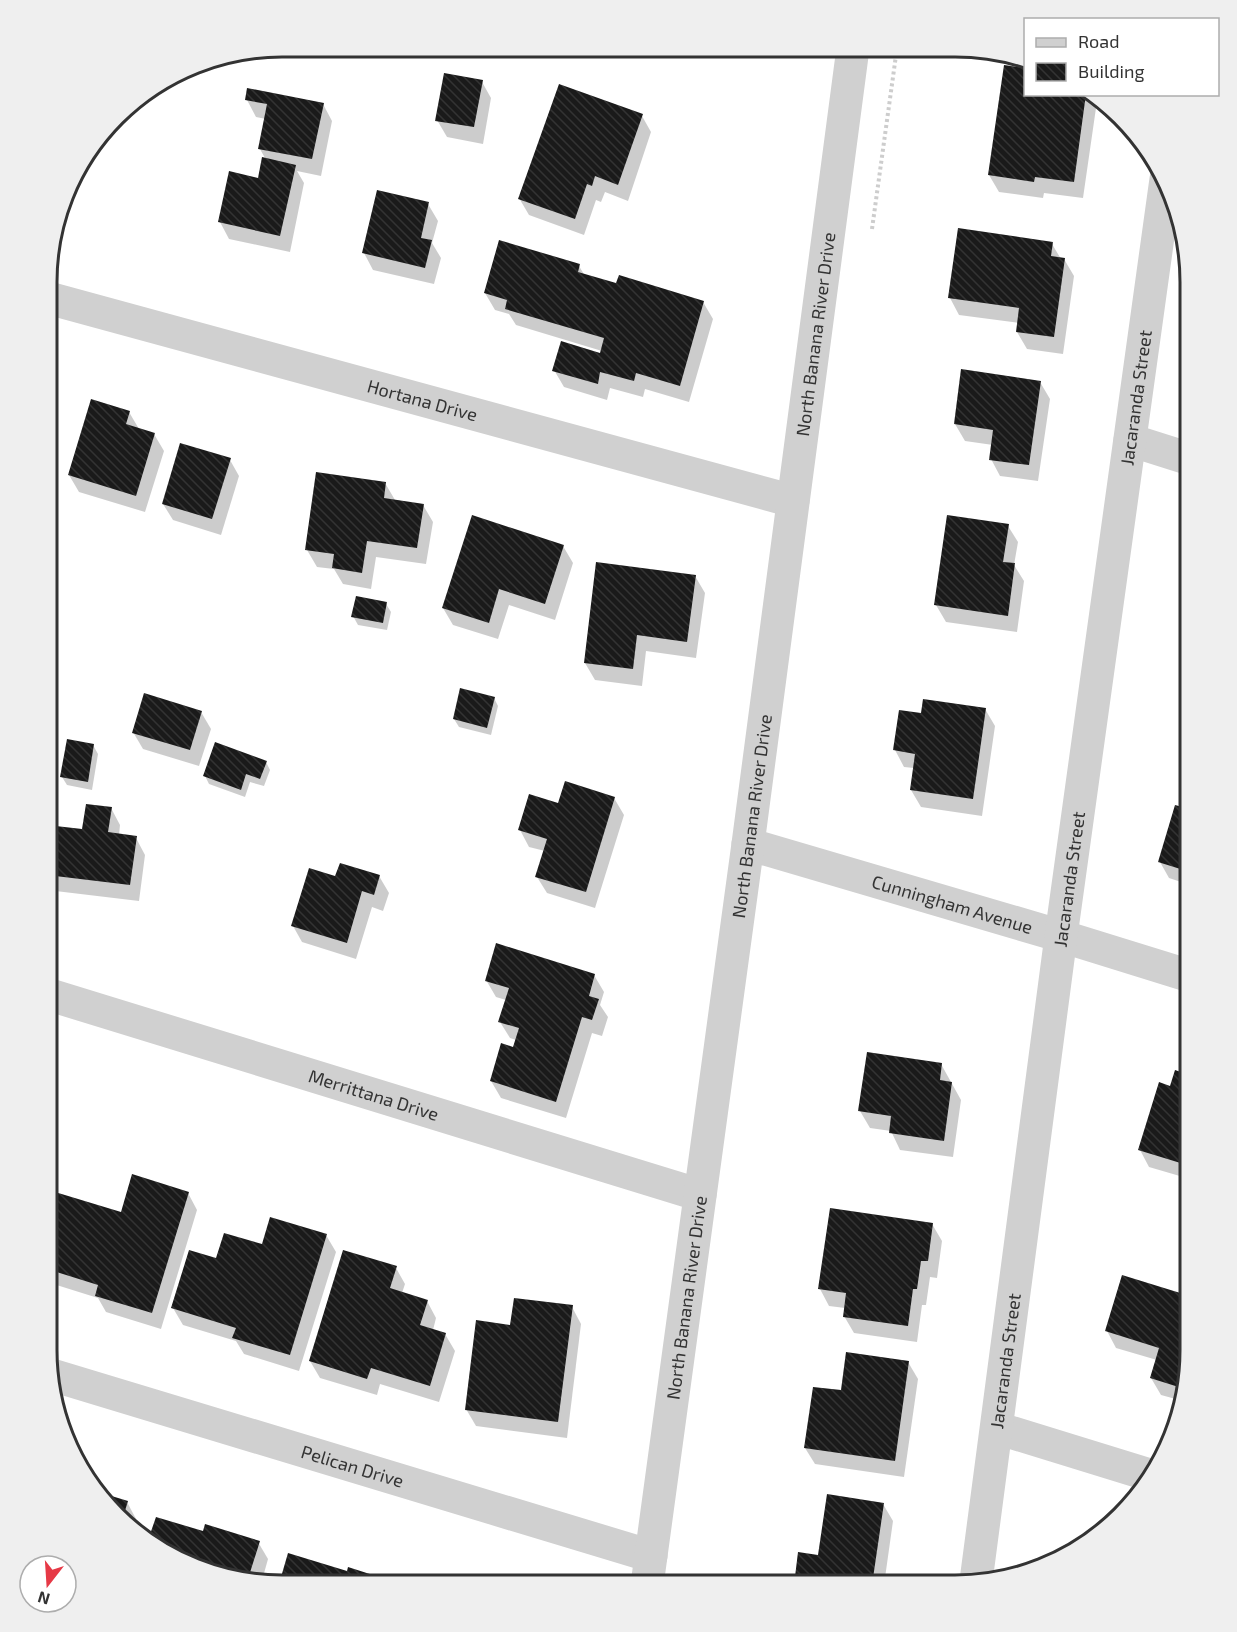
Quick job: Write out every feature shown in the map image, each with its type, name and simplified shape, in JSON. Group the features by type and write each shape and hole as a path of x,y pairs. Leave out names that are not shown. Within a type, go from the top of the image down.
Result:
{"street":[{"name":"North Banana River Drive","path":"649,1570 852,57"},
{"name":"Jacaranda Street","path":"977,1574 1061,936 1163,197"},
{"name":"Hortana Drive","path":"57,300 793,501"},
{"path":"1130,440 1180,456"},
{"name":"Cunningham Avenue","path":"748,844 1180,973"},
{"name":"Merrittana Drive","path":"57,997 700,1194"},
{"name":"Pelican Drive","path":"59,1377 649,1570"},
{"path":"997,1428 1143,1473"}],"building":[{"path":"1004,65 1024,68 1024,96 1082,96 1085,99 1074,182 1035,177 1034,182 988,175"},
{"path":"444,73 483,80 474,127 435,121"},
{"path":"559,84 643,114 618,185 595,176 592,186 587,184 575,219 518,199"},
{"path":"247,88 324,103 312,159 258,149 267,104 245,100"},
{"path":"262,157 296,165 280,236 218,222 229,171 258,178"},
{"path":"377,190 429,202 421,238 432,240 425,268 362,253"},
{"path":"958,228 1053,242 1051,256 1065,258 1054,337 1016,332 1019,308 948,298"},
{"path":"499,240 580,264 578,272 616,283 619,275 704,301 680,386 636,373 634,381 600,372 598,384 552,371 561,341 600,353 604,338 505,309 507,300 484,293"},
{"path":"961,369 1041,381 1029,465 989,460 993,430 954,424"},
{"path":"91,399 130,411 126,424 155,433 136,496 68,475"},
{"path":"180,443 231,458 212,519 162,504"},
{"path":"316,472 386,482 384,498 424,504 417,548 367,541 362,573 332,568 334,554 305,550"},
{"path":"472,515 564,545 545,604 499,589 489,623 442,608"},
{"path":"947,515 1009,524 1003,562 1015,563 1008,616 934,605"},
{"path":"596,562 696,575 687,642 637,635 633,669 584,663"},
{"path":"356,596 387,602 383,623 351,617"},
{"path":"460,688 495,697 487,728 453,719"},
{"path":"144,693 202,711 190,750 132,733"},
{"path":"923,699 986,708 973,799 910,790 915,754 893,750 899,710 921,713"},
{"path":"67,739 94,744 88,782 60,777"},
{"path":"215,742 267,761 260,779 246,774 241,790 203,776"},
{"path":"565,781 615,797 586,892 535,877 547,839 518,830 529,794 558,803"},
{"path":"86,804 112,807 108,832 137,836 130,885 57,876 57,826 82,829"},
{"path":"1175,805 1180,806 1180,869 1158,862"},
{"path":"340,863 380,875 374,895 362,891 347,943 291,926 309,868 335,876"},
{"path":"496,943 595,974 589,996 599,999 592,1020 582,1017 556,1102 490,1081 501,1043 513,1047 519,1028 498,1022 509,988 485,981"},
{"path":"867,1052 942,1063 940,1080 952,1082 944,1141 889,1133 891,1116 858,1111"},
{"path":"1175,1070 1180,1072 1180,1163 1138,1150 1159,1082 1170,1086"},
{"path":"132,1174 189,1192 152,1313 95,1296 98,1285 57,1272 57,1193 121,1212"},
{"path":"830,1208 933,1223 928,1261 921,1261 917,1289 913,1289 908,1326 843,1317 846,1293 818,1289"},
{"path":"270,1217 327,1234 290,1355 232,1338 236,1328 171,1308 189,1250 216,1258 224,1233 262,1244"},
{"path":"343,1250 397,1266 390,1288 428,1300 420,1325 446,1333 430,1386 371,1368 367,1379 309,1361"},
{"path":"1122,1275 1180,1293 1180,1365 1177,1387 1150,1378 1159,1348 1105,1331"},
{"path":"514,1298 573,1305 558,1422 465,1410 476,1320 510,1325"},
{"path":"846,1352 909,1361 895,1461 804,1448 813,1387 841,1390"},
{"path":"827,1494 884,1503 873,1575 795,1575 798,1552 818,1555"},
{"path":"111,1496 128,1501 125,1511"},
{"path":"156,1517 203,1531 205,1524 260,1541 250,1573 196,1558 151,1533"},
{"path":"288,1553 347,1571 348,1567 373,1575 282,1575"}]}
